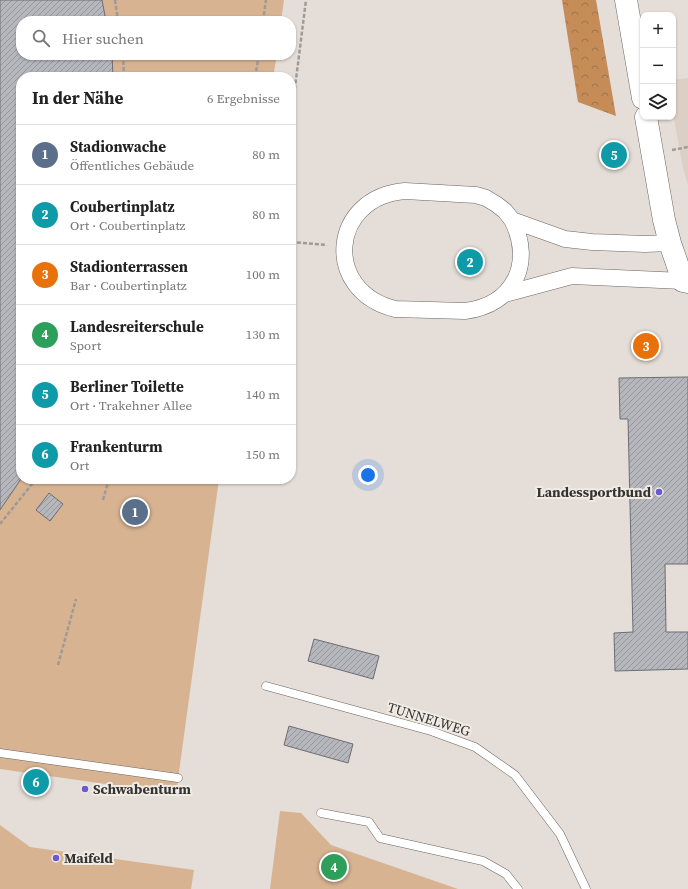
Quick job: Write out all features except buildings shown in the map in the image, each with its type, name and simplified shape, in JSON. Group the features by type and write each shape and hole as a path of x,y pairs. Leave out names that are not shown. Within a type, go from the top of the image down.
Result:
{"main road":[{"path":"626,0 641,84"},
{"path":"647,120 664,220 679,243 686,282"}],"street":[{"path":"405,191 476,195 486,198 496,204 505,211 512,220 521,241 521,264 512,285 505,294 486,307 465,312 395,309 384,306 365,295 352,278 347,268 345,257 346,235 356,215 364,207 381,196 394,192 405,191"},
{"path":"512,220 565,239 607,242 679,243"},
{"path":"505,294 572,276 686,282"}],"lane":[{"name":"TUNNELWEG","path":"266,686 431,731 475,747 515,775 560,834 586,889"},
{"path":"0,753 178,778"},
{"path":"321,813 369,822 380,838 483,861 506,874 518,889"}],"path":[{"path":"115,0 117,16"},
{"path":"264,16 266,0"},
{"path":"296,79 306,0"},
{"path":"123,60 124,72"},
{"path":"256,72 257,60"},
{"path":"672,150 688,147"},
{"path":"296,242 345,246"},
{"path":"0,524 32,484"},
{"path":"103,500 108,484"},
{"path":"58,665 76,599"}],"shaded area":[{"path":"0,0 284,0 282,16 16,16 16,60 276,60 274,72 16,72 16,484 218,484 176,794 0,769"},
{"path":"688,78 688,185 683,168 674,120 676,120 676,80"},
{"path":"280,811 301,813 331,845 458,889 270,889"},
{"name":"Maifeld","path":"0,825 30,847 194,870 191,889 0,889"}],"green space":[{"path":"562,0 596,0 616,116 578,102"}],"place":[{"name":"Berliner Toilette","path":"614,155"},
{"name":"Coubertinplatz","path":"470,262"},
{"name":"Stadionterrassen","path":"646,346"},
{"name":"Landessportbund","path":"659,492"},
{"name":"Stadionwache","path":"135,512"},
{"name":"Frankenturm","path":"36,782"},
{"name":"Schwabenturm","path":"85,789"},
{"name":"Maifeld","path":"56,858"},
{"name":"Landesreiterschule","path":"334,867"}]}
